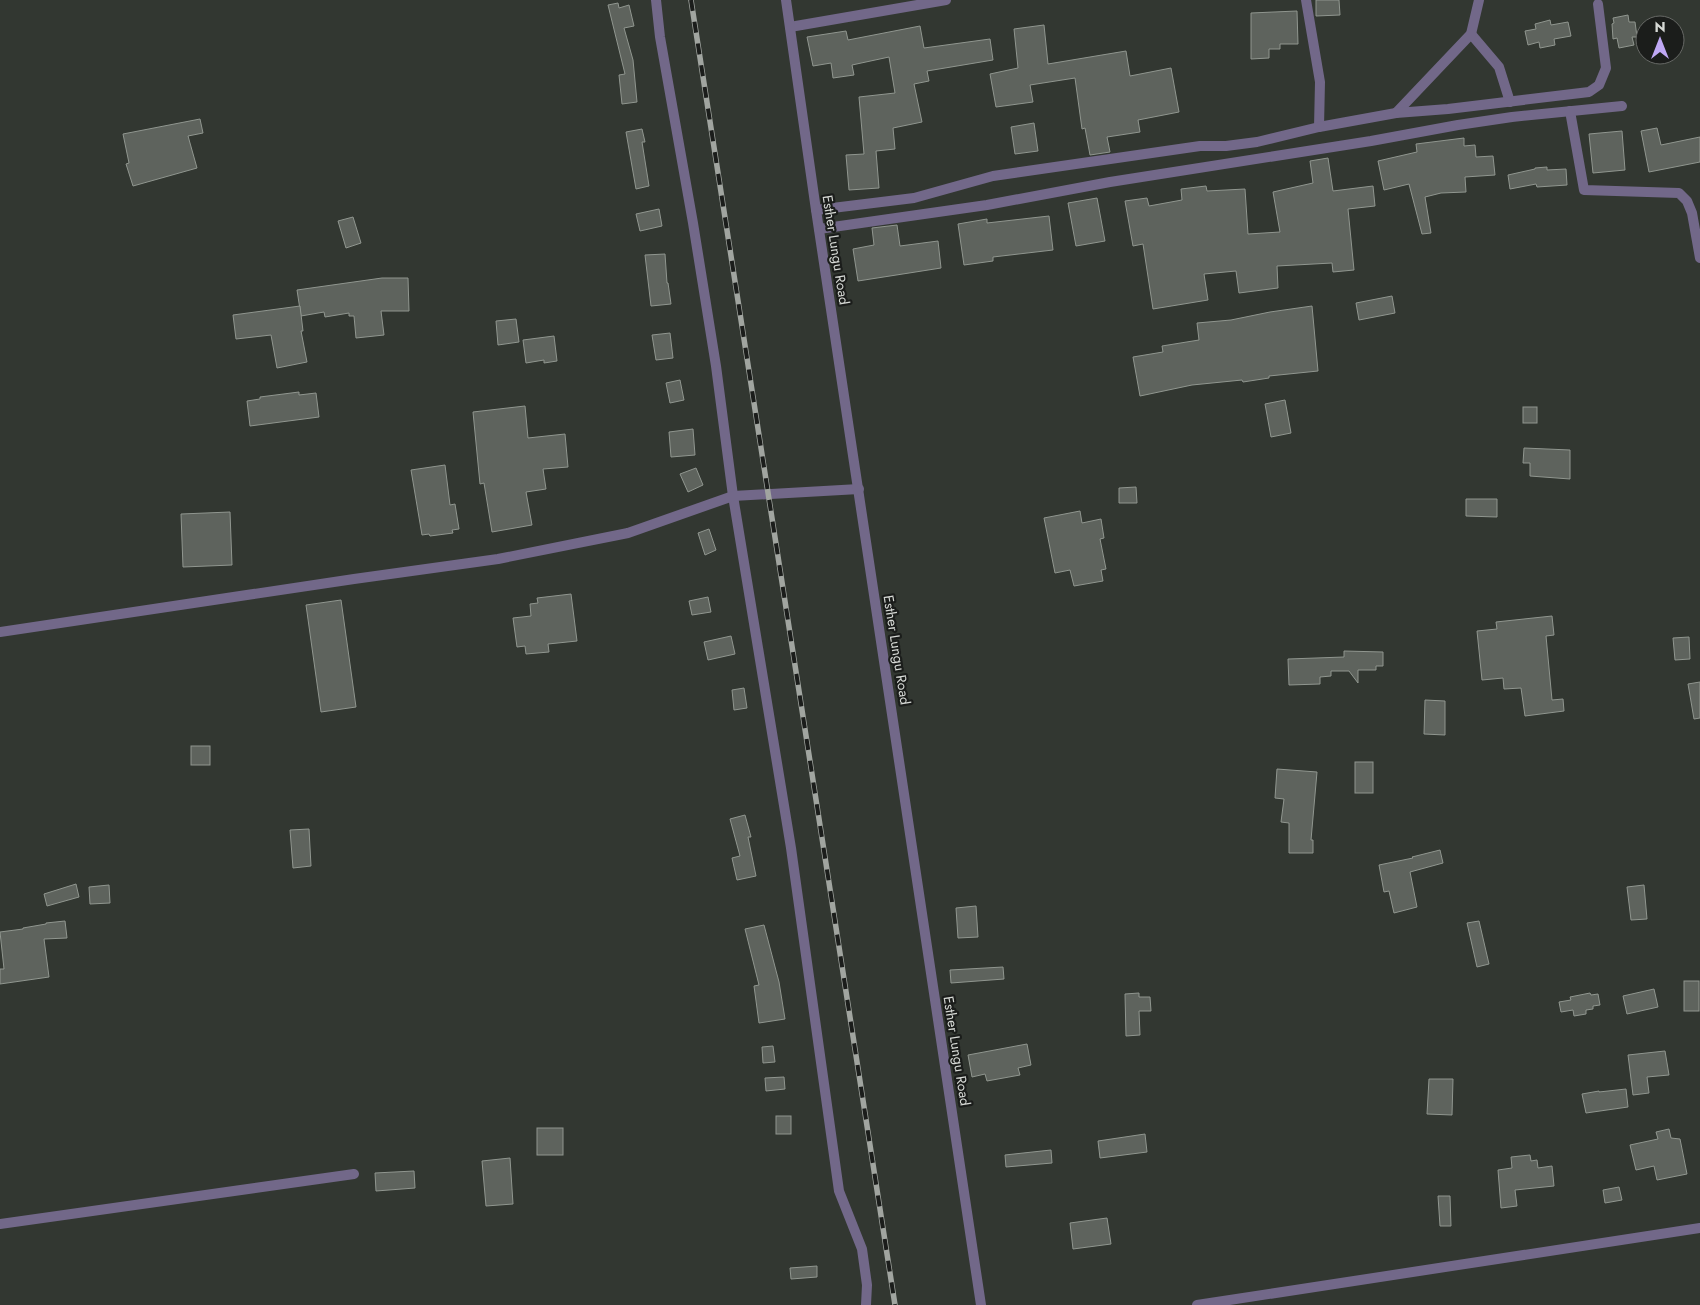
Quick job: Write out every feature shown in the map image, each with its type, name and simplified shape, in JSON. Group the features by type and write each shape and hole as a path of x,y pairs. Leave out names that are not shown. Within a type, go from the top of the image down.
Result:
{"street":[{"path":"656,0 660,37 716,366 733,496 792,848 839,1191 862,1249 867,1285 866,1305"},
{"name":"Esther Lungu Road","path":"786,0 981,1305"},
{"path":"790,26 946,0"},
{"path":"1306,0 1320,82 1319,127"},
{"path":"1396,113 1471,34 1479,0"},
{"path":"816,210 914,198 993,176 1200,146 1226,146 1257,142 1319,127 1396,113 1448,109 1589,92 1599,85 1606,68 1598,4"},
{"path":"1471,34 1499,67 1510,102"},
{"path":"819,229 986,205 1110,182 1351,145 1458,125 1622,106"},
{"path":"1570,111 1584,190 1679,193 1687,201 1692,213 1700,258"},
{"path":"0,632 325,583 498,560 628,532 733,496 859,489"},
{"path":"0,1224 354,1174"},
{"path":"1197,1305 1700,1228"}],"building":[{"path":"1316,0 1339,0 1340,15 1316,16"},
{"path":"618,3 619,8 629,5 634,26 624,28 633,60 637,102 622,104 619,75 625,74 608,5"},
{"path":"1297,11 1298,44 1280,44 1280,49 1269,49 1269,58 1251,59 1251,13"},
{"path":"1628,15 1629,22 1635,22 1635,37 1632,37 1634,45 1619,48 1617,38 1613,39 1613,18"},
{"path":"1550,20 1551,25 1568,22 1571,36 1554,39 1555,45 1540,48 1539,42 1528,45 1525,31 1536,29 1535,24"},
{"path":"1044,25 1048,64 1126,51 1130,76 1171,68 1179,112 1138,120 1140,132 1107,137 1110,152 1090,155 1085,128 1082,129 1075,78 1030,85 1033,102 996,107 990,74 1018,68 1014,29"},
{"path":"920,26 924,48 990,39 993,60 927,71 929,81 914,84 922,122 893,128 895,149 876,151 879,188 849,190 846,155 864,154 859,97 895,93 889,57 852,65 854,75 833,78 831,63 813,66 807,37 846,31 848,40"},
{"path":"200,119 203,133 188,136 197,168 133,186 126,164 129,163 123,134"},
{"path":"1034,123 1038,151 1015,154 1011,127"},
{"path":"1657,128 1661,145 1700,137 1700,162 1649,172 1641,131"},
{"path":"642,129 645,142 642,142 649,186 636,189 626,132"},
{"path":"1622,131 1625,170 1593,173 1589,134"},
{"path":"1464,138 1464,146 1475,145 1476,157 1493,156 1495,175 1465,177 1466,192 1441,193 1425,197 1431,233 1422,234 1409,184 1384,190 1378,161 1417,152 1416,144"},
{"path":"1328,158 1333,191 1373,186 1375,206 1348,209 1354,270 1333,272 1332,263 1277,266 1278,288 1239,293 1236,271 1204,274 1208,300 1153,309 1143,244 1133,246 1125,201 1147,198 1149,206 1182,200 1181,189 1206,186 1207,191 1245,189 1248,234 1280,232 1273,192 1313,183 1310,161"},
{"path":"1547,167 1547,170 1566,169 1567,185 1537,187 1536,184 1510,189 1508,175"},
{"path":"1097,198 1105,241 1076,246 1068,203"},
{"path":"659,209 662,226 640,231 636,214"},
{"path":"1049,216 1053,250 993,257 993,261 964,265 958,224 987,219 987,223"},
{"path":"353,217 361,243 346,248 338,221"},
{"path":"897,225 900,246 938,241 941,268 858,281 853,249 874,245 872,228"},
{"path":"665,254 671,304 651,306 645,255"},
{"path":"382,278 408,278 409,311 381,311 384,335 356,338 354,316 349,316 349,313 325,317 324,312 301,316 297,290"},
{"path":"1392,296 1395,313 1359,320 1356,303"},
{"path":"300,306 303,331 301,331 307,362 277,368 271,335 236,339 233,315"},
{"path":"1312,306 1318,371 1269,376 1269,378 1243,382 1242,380 1192,385 1140,396 1133,357 1163,352 1162,346 1199,340 1197,323 1231,320"},
{"path":"516,319 519,342 498,345 496,321"},
{"path":"670,333 673,358 656,360 652,335"},
{"path":"554,336 557,361 544,363 544,360 526,363 523,340"},
{"path":"680,380 684,400 670,403 666,383"},
{"path":"299,392 299,395 316,393 319,417 250,426 247,401 260,399 260,397"},
{"path":"1285,400 1291,433 1271,437 1265,404"},
{"path":"525,406 528,438 565,434 568,467 543,469 546,489 526,492 532,525 492,532 484,483 480,484 473,412"},
{"path":"1523,407 1537,407 1537,423 1523,423"},
{"path":"693,429 695,455 671,457 669,432"},
{"path":"1524,448 1570,450 1570,479 1530,476 1530,463 1523,463"},
{"path":"445,465 450,505 455,504 459,529 452,530 453,533 430,536 429,534 422,535 411,470"},
{"path":"696,468 703,485 688,492 680,474"},
{"path":"1136,487 1137,503 1119,503 1119,488"},
{"path":"1466,499 1497,499 1497,517 1466,516"},
{"path":"1080,511 1082,523 1101,519 1104,538 1100,539 1106,569 1101,570 1103,581 1074,586 1070,570 1055,573 1044,518"},
{"path":"230,512 232,565 183,567 181,514"},
{"path":"709,529 716,550 705,555 698,533"},
{"path":"571,594 577,641 548,644 549,652 526,654 525,646 517,647 513,618 531,616 530,604 538,603 537,598"},
{"path":"708,597 711,612 692,615 689,601"},
{"path":"341,600 356,707 321,712 306,605"},
{"path":"1552,616 1554,635 1546,636 1552,700 1563,699 1564,711 1525,716 1521,688 1504,689 1503,678 1482,680 1477,631 1497,629 1496,622"},
{"path":"731,636 735,654 708,660 704,642"},
{"path":"1689,637 1690,659 1675,660 1673,638"},
{"path":"1344,651 1383,652 1383,666 1376,666 1376,670 1358,670 1358,683 1349,671 1331,671 1331,676 1320,677 1320,684 1289,685 1288,659 1344,657"},
{"path":"1700,682 1700,718 1694,719 1688,684"},
{"path":"744,688 747,708 734,710 732,690"},
{"path":"1425,700 1445,701 1445,735 1424,734"},
{"path":"191,746 210,746 210,765 191,765"},
{"path":"1355,762 1373,762 1373,793 1355,793"},
{"path":"1277,769 1317,772 1311,840 1313,840 1313,853 1289,853 1289,823 1281,822 1284,799 1275,798"},
{"path":"745,815 751,837 748,837 756,876 737,880 732,858 740,856 730,819"},
{"path":"309,829 311,866 293,868 290,830"},
{"path":"1440,850 1443,863 1410,872 1417,907 1394,913 1389,891 1384,892 1379,865"},
{"path":"76,884 79,897 47,906 44,894"},
{"path":"109,885 110,903 90,904 89,887"},
{"path":"1644,885 1647,919 1631,920 1627,887"},
{"path":"976,906 978,937 958,938 956,908"},
{"path":"65,921 67,938 44,939 49,977 0,984 0,969 4,969 0,932"},
{"path":"1479,921 1489,964 1477,967 1467,923"},
{"path":"764,925 779,982 785,1019 759,1023 754,986 759,985 745,929"},
{"path":"1003,967 1004,979 951,983 950,970"},
{"path":"1684,981 1699,981 1699,1011 1684,1011"},
{"path":"1654,989 1658,1007 1627,1014 1623,996"},
{"path":"1139,993 1139,997 1150,997 1151,1011 1139,1011 1140,1035 1126,1036 1125,994"},
{"path":"1590,993 1591,995 1598,994 1600,1005 1586,1010 1586,1014 1574,1016 1573,1010 1561,1012 1559,1002 1571,1000 1570,997"},
{"path":"1027,1044 1031,1065 1018,1068 1020,1075 987,1081 985,1074 972,1077 968,1055"},
{"path":"773,1046 775,1062 763,1063 762,1047"},
{"path":"1665,1051 1669,1075 1647,1077 1649,1093 1633,1095 1628,1055"},
{"path":"784,1077 785,1089 766,1091 765,1078"},
{"path":"1429,1079 1453,1079 1452,1115 1427,1114"},
{"path":"1626,1089 1628,1107 1586,1113 1582,1094"},
{"path":"776,1116 791,1116 791,1134 776,1134"},
{"path":"537,1128 563,1128 563,1155 537,1155"},
{"path":"1669,1129 1671,1138 1680,1139 1687,1174 1657,1180 1654,1166 1636,1170 1630,1145 1658,1139 1656,1132"},
{"path":"1145,1134 1147,1152 1100,1158 1098,1141"},
{"path":"1051,1150 1052,1163 1006,1167 1005,1155"},
{"path":"1530,1155 1531,1161 1537,1160 1538,1168 1552,1166 1554,1186 1515,1190 1517,1206 1501,1208 1498,1170 1512,1168 1511,1157"},
{"path":"510,1158 513,1204 486,1206 482,1161"},
{"path":"414,1171 415,1188 376,1191 375,1173"},
{"path":"1619,1187 1622,1200 1605,1203 1603,1190"},
{"path":"1438,1196 1450,1196 1451,1226 1440,1226"},
{"path":"1107,1218 1111,1244 1073,1249 1070,1223"},
{"path":"817,1266 817,1277 791,1279 790,1268"}],"railway":[{"path":"691,0 895,1305"}]}
